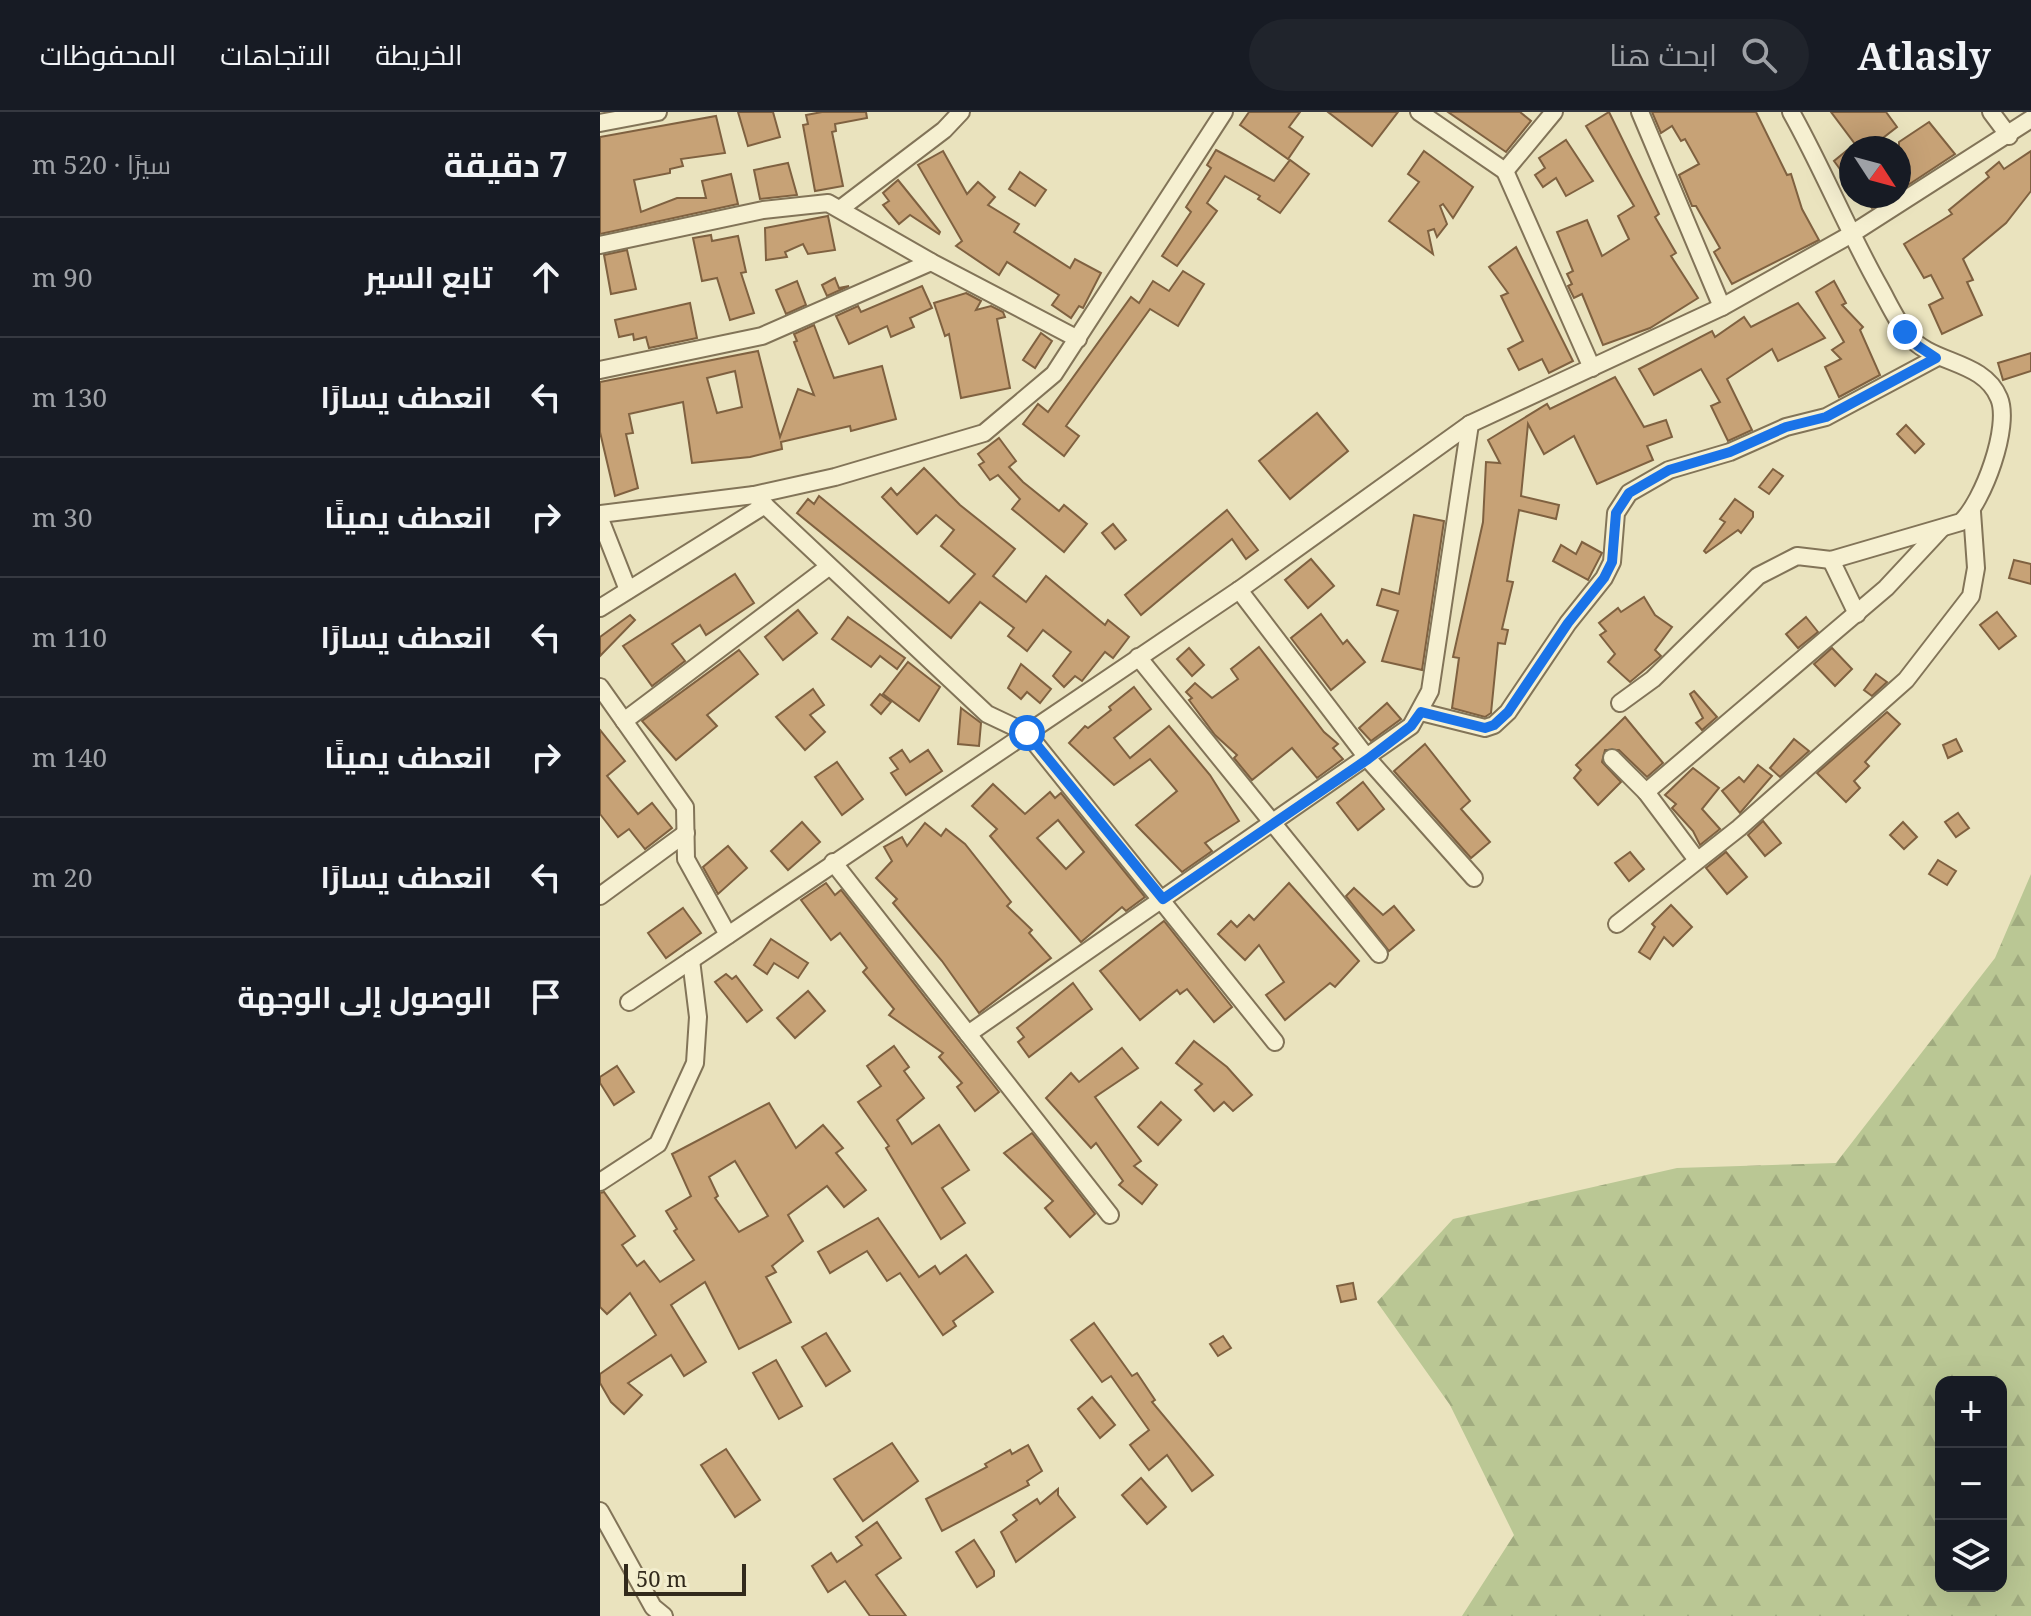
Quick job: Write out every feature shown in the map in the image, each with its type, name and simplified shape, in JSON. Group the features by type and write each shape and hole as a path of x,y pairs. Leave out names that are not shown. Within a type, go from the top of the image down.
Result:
{"street":[{"path":"600,123 658,112"},
{"path":"840,209 944,130 961,112"},
{"path":"628,590 600,517 759,500 984,433 1054,374 1224,112"},
{"path":"1419,112 1505,171 1592,368"},
{"path":"1505,171 1554,112"},
{"path":"1640,112 1722,307"},
{"path":"1617,924 1834,747 1906,680 1971,596 1976,568 1972,512 1994,457 2002,418 2000,400 1984,377 1965,366 1936,358 1905,332 1850,235 1791,112"},
{"path":"1991,112 2009,136"},
{"path":"629,1002 1239,590 1470,424 1722,307 1850,235 2009,136 2031,119"},
{"path":"600,245 801,204 828,203 931,262 1078,339"},
{"path":"600,370 762,336 931,262"},
{"path":"1421,712 1485,728 1494,725 1508,712 1568,623 1604,578 1612,562 1616,513 1629,493 1643,483 1669,470 1730,452 1786,427 1826,417 1936,358"},
{"path":"968,1034 1368,759 1411,726 1430,691 1470,424"},
{"path":"759,500 827,568 987,714 1027,733 1275,1042"},
{"path":"600,608 759,500"},
{"path":"1620,703 1653,679 1758,576 1797,556 1831,560 1961,522 1972,512"},
{"path":"1646,792 1857,614 1909,567 1942,528"},
{"path":"1831,560 1857,614"},
{"path":"624,721 827,568"},
{"path":"1239,590 1368,759 1474,878"},
{"path":"1138,657 1379,954"},
{"path":"600,687 606,709 624,721 685,807 686,859 728,935"},
{"path":"1612,758 1646,792 1697,860"},
{"path":"600,896 686,833"},
{"path":"833,862 1110,1215"},
{"path":"600,1182 658,1144 695,1063 698,1017 691,960"},
{"path":"600,1511 653,1607 664,1616"}],"green space":[{"path":"2031,874 2031,1616 1462,1616 1514,1535 1450,1405 1377,1302 1453,1219 1677,1168 1836,1163 1995,958"}],"building":[{"path":"738,112 773,112 780,137 748,146"},
{"path":"866,112 867,118 835,124 836,131 832,132 843,186 815,191 803,125 808,124 806,115"},
{"path":"1249,112 1300,112 1289,127 1303,137 1288,159 1240,125"},
{"path":"1328,112 1398,112 1372,146"},
{"path":"1448,112 1520,112 1531,121 1506,152"},
{"path":"1609,112 1659,214 1655,217 1676,253 1671,256 1698,298 1650,328 1603,345 1582,294 1574,298 1568,286 1572,284 1567,274 1573,271 1557,232 1587,220 1602,256 1629,239 1618,216 1634,206 1586,126"},
{"path":"1652,112 1756,112 1787,175 1791,174 1802,209 1819,240 1732,284 1714,252 1720,248 1696,206 1692,206 1679,175 1699,164 1685,139 1681,141 1672,126 1661,133"},
{"path":"1831,112 1886,112 1897,127 1885,136 1849,136"},
{"path":"716,116 725,153 681,159 683,166 670,169 670,173 634,180 641,212 677,198 706,198 702,181 731,174 738,204 600,234 600,137"},
{"path":"1929,122 1955,154 1911,183 1911,136 1908,136"},
{"path":"1566,140 1593,181 1566,196 1556,178 1543,187 1535,175 1545,168 1539,158"},
{"path":"1216,150 1274,181 1290,160 1309,174 1280,213 1258,199 1260,196 1225,176 1207,203 1217,211 1177,266 1162,256 1191,212 1186,207 1211,168 1207,165"},
{"path":"943,151 967,194 978,182 995,197 988,205 1019,224 1014,232 1070,268 1075,259 1101,273 1083,308 1079,306 1071,318 1052,305 1059,295 1007,262 999,275 956,246 962,241 918,165"},
{"path":"1424,151 1473,187 1453,218 1443,204 1440,206 1447,224 1437,237 1434,229 1428,231 1433,254 1389,221 1419,182 1408,174"},
{"path":"2031,151 2031,191 2006,223 1963,259 1973,280 1967,282 1982,315 1942,334 1929,305 1943,298 1931,275 1924,278 1904,244 1952,214 1949,210 1989,177 1986,173 1999,162 2004,169"},
{"path":"788,163 797,195 760,199 754,170"},
{"path":"1020,172 1046,190 1035,206 1009,189"},
{"path":"898,180 939,234 910,215 899,224 883,205 889,201 883,193"},
{"path":"828,216 835,250 808,254 803,244 785,252 787,257 766,260 765,228"},
{"path":"711,235 712,241 738,236 746,272 741,273 754,313 730,320 717,278 702,281 693,238"},
{"path":"1516,247 1573,361 1549,373 1542,359 1519,370 1508,349 1523,341 1501,296 1508,293 1489,267"},
{"path":"627,250 636,289 611,294 604,255"},
{"path":"1183,271 1204,284 1178,326 1150,309 1066,426 1079,436 1064,456 1023,424 1038,404 1048,412 1131,297 1139,303 1153,281 1169,291"},
{"path":"835,278 839,288 849,286 827,296 822,285"},
{"path":"797,281 806,305 786,314 776,290"},
{"path":"1834,281 1846,303 1842,305 1863,327 1860,330 1880,375 1839,397 1825,367 1841,359 1832,350 1844,342 1816,292"},
{"path":"922,286 932,308 910,318 914,327 891,337 887,326 849,344 836,316 858,306 861,312"},
{"path":"966,293 981,301 976,310 991,306 1003,312 1005,317 997,319 1010,388 961,398 949,334 945,336 934,303"},
{"path":"690,303 697,338 649,348 646,337 634,340 633,334 619,337 615,320"},
{"path":"1798,303 1825,338 1778,361 1772,349 1727,379 1752,430 1728,441 1711,406 1720,402 1701,369 1654,395 1639,369 1712,331 1715,337 1744,317 1751,327"},
{"path":"814,325 834,378 882,366 896,419 851,431 850,426 781,442 782,449 750,457 692,463 683,402 629,414 633,433 626,434 638,488 615,496 600,432 600,382 758,351 780,437 798,389 814,395 794,342 797,341 794,334","holes":["735,371 742,407 717,413 707,378"]},
{"path":"1041,333 1052,341 1035,368 1023,360"},
{"path":"2031,353 2031,371 2003,380 1998,363"},
{"path":"1615,377 1644,427 1666,420 1672,437 1647,446 1653,460 1597,484 1574,436 1544,454 1528,424 1521,496 1559,505 1556,519 1519,510 1507,581 1513,582 1502,629 1508,630 1505,644 1498,643 1491,713 1485,717 1452,708 1459,658 1453,657 1483,522 1486,462 1500,463 1488,440 1547,404 1550,409"},
{"path":"1317,413 1348,451 1290,499 1259,461"},
{"path":"1906,425 1924,444 1915,453 1897,434"},
{"path":"999,438 1016,461 1009,467 1023,482 1059,511 1064,505 1087,524 1064,552 1012,509 1020,499 998,475 990,480 979,465 984,462 978,454"},
{"path":"924,468 960,505 1015,549 993,576 1026,602 1046,576 1105,625 1108,620 1129,637 1113,658 1105,652 1082,681 1075,676 1064,687 1053,676 1071,652 1043,630 1027,651 1008,636 1014,628 980,602 951,638 797,513 808,499 814,504 819,496 949,603 975,574 941,546 954,530 936,515 917,534 882,497 891,488 897,495"},
{"path":"1773,469 1783,476 1769,494 1759,487"},
{"path":"1735,499 1753,512 1753,517 1741,533 1738,530 1706,553 1704,551 1725,522 1720,519"},
{"path":"1227,510 1258,550 1246,559 1232,539 1141,615 1125,595"},
{"path":"1414,515 1444,521 1422,670 1382,661 1398,611 1377,605 1382,589 1399,594"},
{"path":"1113,524 1126,540 1115,549 1102,533"},
{"path":"1582,542 1602,553 1588,580 1553,561 1561,545 1576,554"},
{"path":"1311,559 1334,586 1308,608 1285,580"},
{"path":"2014,560 2031,564 2031,584 2009,578"},
{"path":"735,574 754,603 706,635 700,625 672,644 685,661 652,686 623,646"},
{"path":"1644,597 1655,615 1672,627 1655,650 1661,656 1630,682 1608,662 1615,654 1600,635 1606,631 1599,623 1618,608 1621,612"},
{"path":"798,610 817,633 783,660 765,637"},
{"path":"1997,612 2016,636 1999,649 1980,625"},
{"path":"1321,614 1343,644 1347,640 1365,662 1331,690 1291,638"},
{"path":"630,615 635,620 600,656 600,637"},
{"path":"848,617 905,658 897,669 880,656 871,667 832,639"},
{"path":"1806,617 1818,632 1798,648 1786,634"},
{"path":"1259,647 1324,732 1338,744 1333,748 1343,759 1317,778 1292,748 1252,780 1234,758 1237,755 1215,735 1189,700 1192,698 1186,692 1195,683 1212,698 1238,679 1231,669"},
{"path":"1189,648 1204,665 1192,676 1177,659"},
{"path":"1832,648 1852,669 1835,686 1814,664"},
{"path":"739,650 758,674 707,715 717,726 676,760 642,721"},
{"path":"908,662 940,687 919,721 883,694"},
{"path":"1021,664 1051,689 1040,703 1027,692 1021,699 1008,688"},
{"path":"1876,674 1887,682 1872,696 1864,690"},
{"path":"1134,687 1151,709 1114,738 1130,758 1169,726 1210,775 1239,821 1205,843 1212,851 1182,872 1136,825 1177,791 1150,759 1114,785 1069,743 1085,726 1088,728 1111,710 1109,707"},
{"path":"813,689 824,705 810,715 825,732 805,750 776,717"},
{"path":"1694,691 1717,717 1702,730 1696,723 1703,718 1690,694"},
{"path":"880,694 891,702 881,714 871,705"},
{"path":"1387,703 1401,719 1371,741 1359,728"},
{"path":"961,708 981,723 979,746 958,744"},
{"path":"1887,712 1900,724 1865,762 1869,766 1854,781 1860,788 1846,802 1817,773"},
{"path":"1625,717 1663,763 1647,777 1619,750 1605,750 1602,762 1621,782 1598,805 1574,778 1581,770 1576,765"},
{"path":"600,730 625,761 607,776 638,814 652,803 672,828 645,849 629,829 618,837 600,814"},
{"path":"1794,739 1809,751 1780,777 1770,768"},
{"path":"1956,739 1962,751 1948,758 1943,745"},
{"path":"1425,744 1470,801 1461,809 1490,842 1471,858 1394,771"},
{"path":"902,750 910,762 928,750 942,771 906,795 891,773 898,769 890,758"},
{"path":"837,762 863,799 842,815 815,777"},
{"path":"1758,765 1772,776 1740,813 1722,791 1739,777 1744,782"},
{"path":"1693,768 1719,788 1702,809 1720,829 1700,845 1693,831 1672,808 1676,804 1665,795"},
{"path":"1363,782 1384,809 1358,830 1337,803"},
{"path":"993,784 1025,814 1050,792 1055,798 1061,793 1145,897 1126,911 1122,907 1081,942 990,836 997,829 972,806","holes":["1058,820 1084,852 1066,869 1037,838"]},
{"path":"1958,813 1969,828 1956,837 1945,822"},
{"path":"1763,821 1781,843 1765,856 1748,835"},
{"path":"802,822 820,842 788,870 771,851"},
{"path":"1903,822 1917,837 1904,849 1890,835"},
{"path":"925,823 941,836 946,829 965,844 1011,902 1007,906 1032,930 1029,933 1051,958 979,1013 942,961 893,903 897,899 876,878 892,861 884,847 902,837 907,846"},
{"path":"728,846 747,868 718,894 703,867"},
{"path":"1630,852 1644,869 1629,881 1615,863"},
{"path":"1726,852 1747,877 1727,894 1706,868"},
{"path":"1938,860 1956,871 1947,885 1929,874"},
{"path":"826,883 835,895 841,890 999,1092 975,1111 957,1087 962,1083 939,1057 943,1053 889,1015 894,1009 863,972 867,968 840,933 831,940 801,900"},
{"path":"1289,883 1359,961 1335,987 1330,983 1285,1020 1266,995 1284,982 1259,945 1245,960 1218,934 1231,921 1237,927 1249,915 1254,920"},
{"path":"1354,888 1383,915 1394,906 1414,930 1389,951 1346,896"},
{"path":"1671,905 1692,927 1673,946 1664,937 1650,959 1639,952 1655,927 1652,924"},
{"path":"683,908 701,933 666,958 648,933"},
{"path":"1164,921 1232,1007 1214,1022 1187,989 1180,994 1177,990 1140,1020 1100,971"},
{"path":"771,939 808,963 798,978 774,963 767,974 754,965"},
{"path":"726,974 732,979 736,976 762,1010 747,1022 715,982"},
{"path":"1073,983 1092,1009 1029,1057 1018,1042 1024,1037 1017,1028"},
{"path":"808,991 825,1011 795,1038 777,1018"},
{"path":"1194,1041 1227,1067 1252,1095 1233,1111 1224,1102 1214,1111 1195,1090 1202,1084 1176,1063"},
{"path":"894,1046 909,1067 904,1071 924,1098 897,1120 912,1144 939,1125 969,1170 942,1188 965,1223 941,1239 886,1148 889,1146 858,1102 881,1086 867,1066"},
{"path":"1122,1048 1138,1068 1095,1097 1141,1161 1134,1166 1157,1185 1142,1204 1119,1185 1123,1181 1096,1143 1091,1148 1046,1098 1071,1073 1079,1082"},
{"path":"617,1066 634,1092 614,1105 600,1083 600,1077"},
{"path":"1161,1102 1181,1120 1158,1145 1138,1127"},
{"path":"769,1103 796,1148 823,1125 843,1148 836,1153 866,1190 844,1207 827,1186 788,1215 803,1241 772,1266 776,1272 766,1277 791,1322 739,1349 705,1282 671,1305 706,1362 684,1376 671,1355 628,1383 642,1395 624,1414 611,1402 600,1383 600,1374 656,1335 630,1293 607,1314 600,1307 600,1193 604,1192 635,1236 622,1245 637,1266 644,1261 660,1282 694,1260 674,1231 677,1229 666,1211 691,1196 672,1154","holes":["735,1161 768,1216 739,1232 715,1198 718,1196 709,1177"]},
{"path":"1032,1133 1095,1214 1070,1237 1045,1208 1053,1201 1004,1153"},
{"path":"878,1218 919,1277 935,1266 940,1274 966,1255 993,1292 953,1321 956,1326 943,1335 900,1273 887,1281 867,1251 830,1273 818,1252"},
{"path":"1353,1283 1356,1299 1341,1302 1337,1286"},
{"path":"1094,1323 1132,1376 1137,1373 1155,1400 1152,1402 1213,1475 1192,1491 1167,1455 1149,1470 1130,1445 1149,1430 1111,1376 1102,1382 1071,1340"},
{"path":"826,1333 850,1371 826,1386 802,1347"},
{"path":"1223,1336 1231,1348 1218,1356 1210,1344"},
{"path":"776,1360 802,1406 779,1419 753,1373"},
{"path":"1092,1397 1115,1425 1100,1438 1078,1409"},
{"path":"892,1443 918,1481 863,1521 834,1479"},
{"path":"1028,1445 1042,1471 1027,1481 1029,1485 942,1531 926,1499 987,1467 985,1464 1010,1450 1012,1454"},
{"path":"726,1449 760,1500 735,1517 701,1465"},
{"path":"1141,1478 1166,1507 1147,1524 1122,1495"},
{"path":"1058,1489 1058,1495 1075,1517 1016,1562 1001,1532 1017,1520 1013,1515 1037,1499 1040,1504"},
{"path":"877,1522 901,1558 876,1575 906,1616 870,1616 845,1581 828,1592 812,1566 831,1553 837,1562 862,1545 856,1537"},
{"path":"974,1540 994,1571 994,1576 977,1587 956,1552"}],"route":[{"path":"1027,733 1163,899 1368,759 1411,726 1421,712 1485,728 1494,725 1508,712 1540,669 1568,623 1604,578 1612,562 1616,513 1629,493 1669,470 1710,460 1786,427 1826,417 1878,392 1936,358 1905,332"}]}
